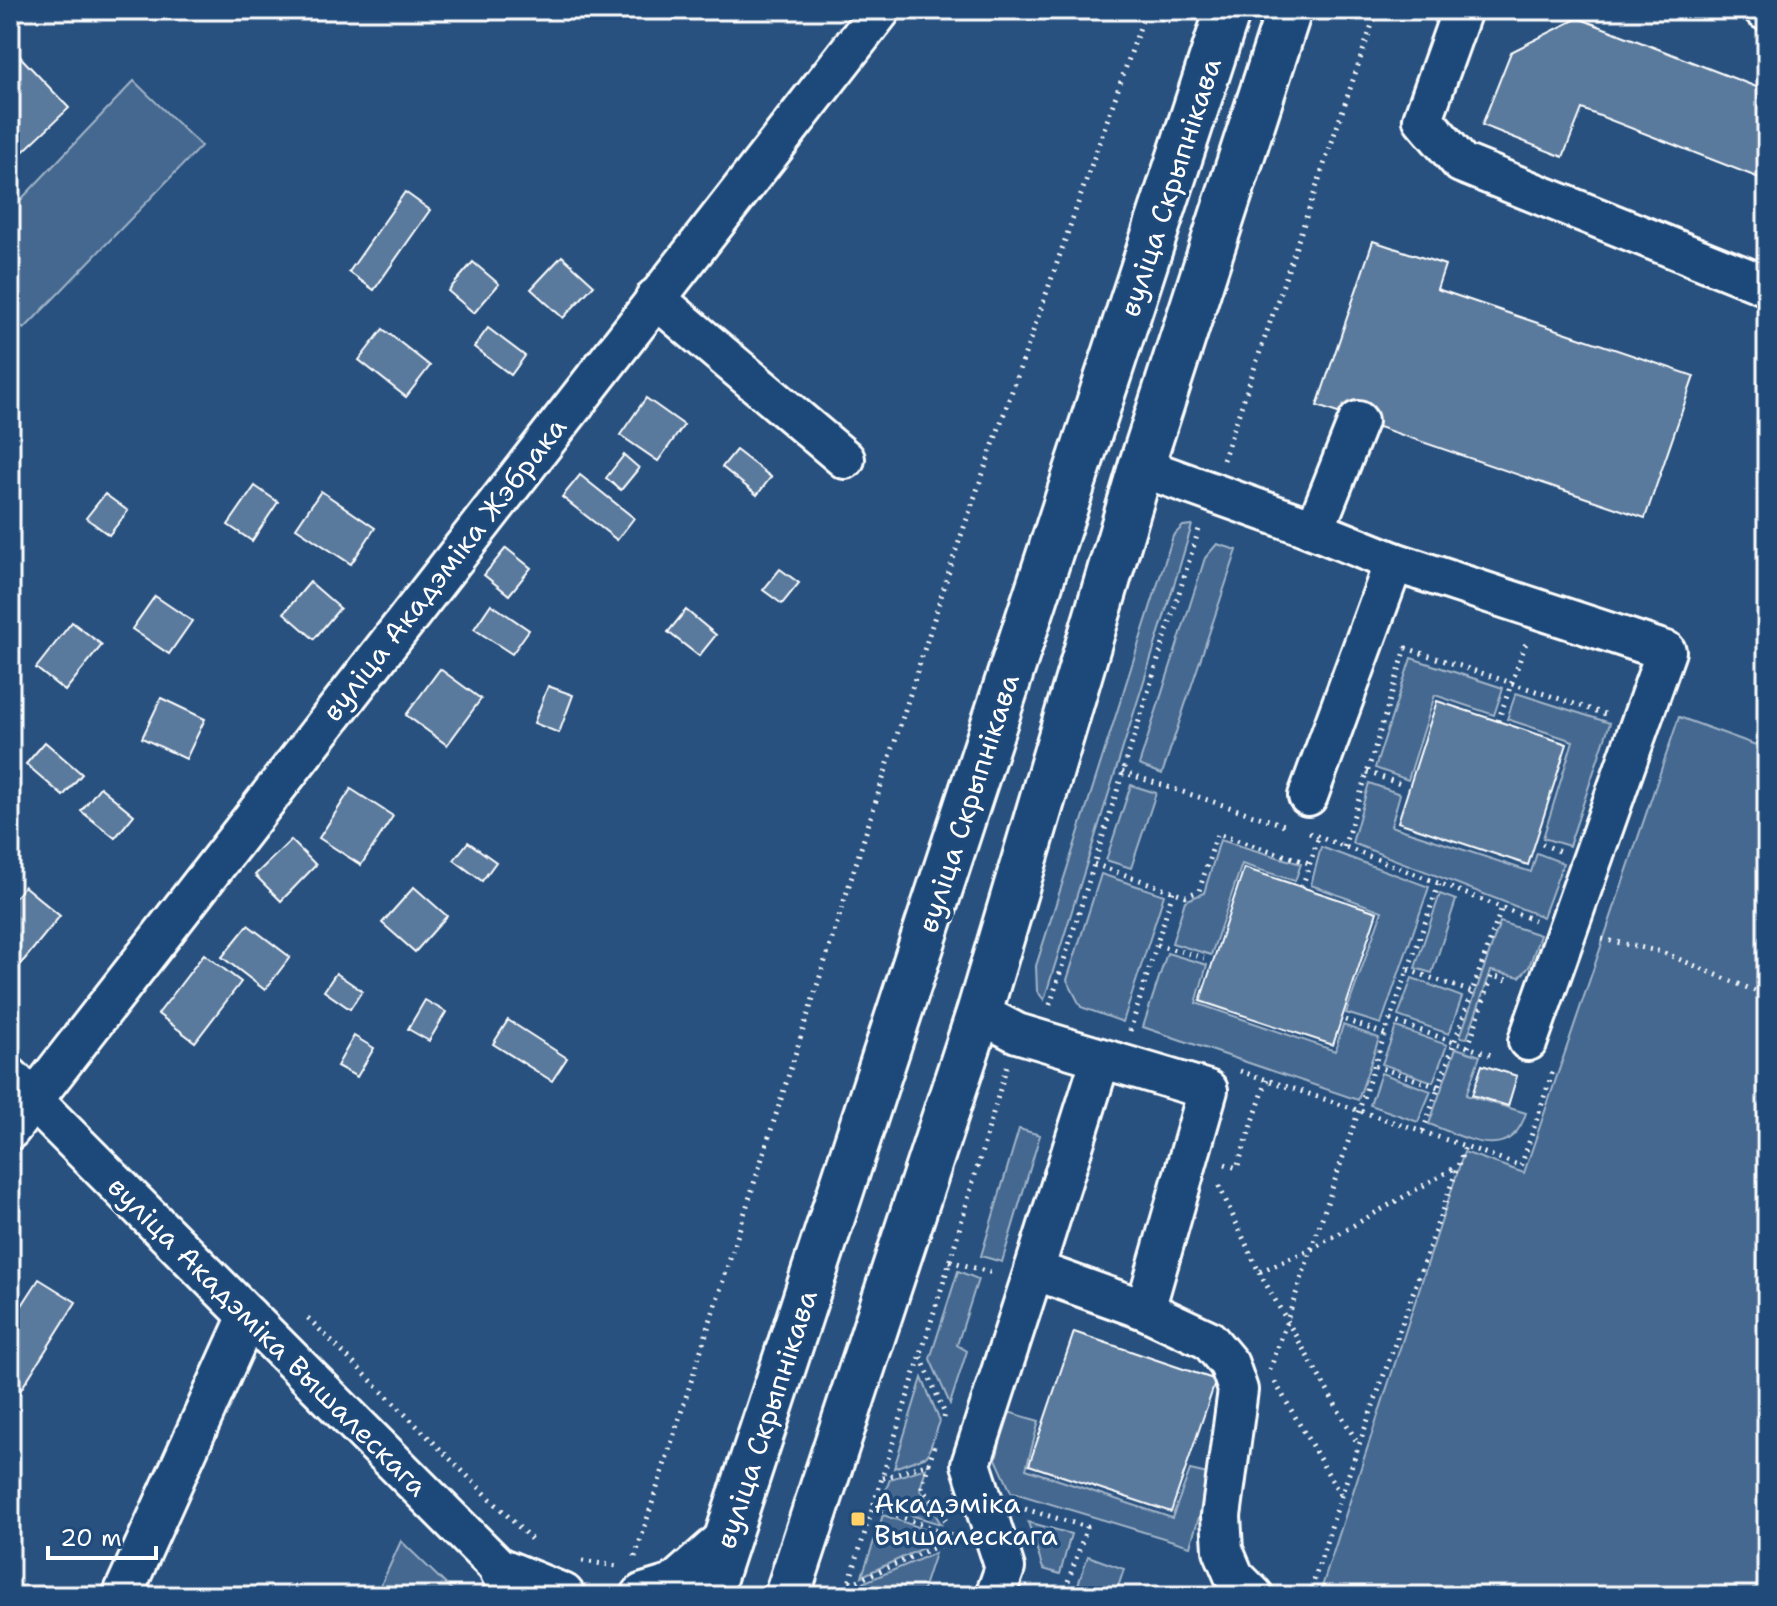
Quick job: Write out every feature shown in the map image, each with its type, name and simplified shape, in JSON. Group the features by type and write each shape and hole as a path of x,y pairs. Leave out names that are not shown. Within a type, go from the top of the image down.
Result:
{"main road":[{"name":"вуліца Скрыпнікава","path":"708,1596 1228,10"},
{"name":"вуліца Скрыпнікава","path":"787,1596 979,1013 1141,467 1289,10"},
{"path":"627,1581 674,1587 726,1540"},
{"path":"515,1584 572,1578"}],"street":[{"name":"вуліца Акадэміка Жэбрака","path":"10,1130 21,1088 655,298 881,10"},
{"path":"1462,10 1423,119 1461,163 1767,286"},
{"path":"655,298 845,459"},
{"path":"1315,529 1358,421"},
{"path":"1141,467 1315,529 1394,562 1666,651 1568,933 1529,1058"},
{"path":"1300,818 1394,562"},
{"path":"979,1013 1017,1033 1115,1047 1208,1090 1145,1310"},
{"path":"995,1596 1005,1568 974,1530 971,1464 1034,1270 1115,1047"},
{"name":"вуліца Акадэміка Вышалескага","path":"21,1088 515,1584"},
{"path":"1034,1270 1145,1310 1209,1340 1229,1364 1238,1390 1221,1516 1223,1550 1234,1576 1254,1596"},
{"path":"122,1596 248,1316"}],"path":[{"path":"572,1578 627,1581 955,553 1145,12 1173,22 1177,10"},
{"path":"845,1596 1017,1033 1048,1011 1211,493 1377,10"},
{"path":"1344,847 1406,648 1639,726"},
{"path":"1498,721 1512,682"},
{"path":"1122,772 1300,818 1319,836 1439,884 1568,933 1662,952 1767,996"},
{"path":"1367,772 1403,785"},
{"path":"1094,864 1186,896 1199,891 1217,834 1309,863"},
{"path":"1302,887 1319,836"},
{"path":"1341,1496 1269,1373 1439,884"},
{"path":"1115,1047 1157,945 1173,891"},
{"path":"1423,1131 1502,907"},
{"path":"1157,945 1204,958"},
{"path":"1408,970 1472,992"},
{"path":"1345,1020 1385,1034"},
{"path":"1390,1020 1454,1042 1529,1058 1552,1076"},
{"path":"1529,1058 1552,1076"},
{"path":"1375,1066 1438,1087"},
{"path":"1225,1067 1521,1166 1552,1076"},
{"path":"1217,1161 1237,1168 1267,1080"},
{"path":"1309,1596 1358,1445 1465,1146"},
{"path":"1259,1272 1312,1249 1457,1167"},
{"path":"1213,1172 1259,1272 1358,1445"},
{"path":"305,1316 531,1540"},
{"path":"920,1356 945,1414 941,1426"},
{"path":"937,1439 922,1487 974,1530"},
{"path":"883,1478 929,1463"},
{"path":"874,1507 974,1530"},
{"path":"849,1584 1020,1508 1087,1527 1063,1596"}],"shaded area":[{"path":"134,81 201,146 24,329 10,316 10,211"},
{"path":"1192,525 1044,1000 1037,991 1036,966 1173,536 1183,526"},
{"path":"1217,544 1237,550 1162,774 1139,765 1205,558"},
{"path":"1411,658 1503,688 1494,715 1435,695 1408,780 1375,768"},
{"path":"1516,693 1610,723 1569,846 1543,838 1573,741 1507,719"},
{"path":"1679,717 1767,749 1767,1596 1319,1596 1464,1152 1524,1173"},
{"path":"1369,783 1400,794 1391,826 1531,872 1537,853 1563,863 1543,917 1352,843"},
{"path":"1131,785 1156,793 1131,868 1106,860"},
{"path":"1220,840 1301,864 1295,881 1242,864 1211,955 1172,943 1185,901 1204,893"},
{"path":"1321,847 1429,887 1381,1024 1346,1013 1382,911 1311,885"},
{"path":"1101,874 1164,895 1123,1022 1081,1007 1067,980"},
{"path":"1440,894 1456,900 1432,973 1415,968"},
{"path":"1500,922 1540,935 1529,967 1520,977 1491,971 1467,1038 1460,1037"},
{"path":"1167,953 1207,965 1196,1003 1335,1051 1343,1025 1379,1038 1358,1100 1143,1027"},
{"path":"1412,978 1462,997 1449,1034 1398,1016"},
{"path":"1396,1027 1447,1045 1433,1082 1382,1064"},
{"path":"1456,1048 1480,1056 1466,1095 1526,1113 1519,1129 1509,1138 1498,1143 1485,1143 1429,1124"},
{"path":"1381,1073 1431,1091 1418,1122 1370,1105"},
{"path":"1019,1129 1040,1135 1002,1262 981,1256"},
{"path":"958,1271 978,1279 957,1345 967,1351 950,1404 930,1359"},
{"path":"922,1378 940,1421 927,1456 894,1468"},
{"path":"1008,1412 1039,1421 1026,1469 1172,1518 1190,1470 1212,1475 1190,1546 1011,1492 996,1459"},
{"path":"926,1468 920,1489 941,1524 880,1506 890,1479"},
{"path":"883,1515 947,1537 862,1576"},
{"path":"1028,1522 1071,1534 1060,1574 1043,1569"},
{"path":"401,1541 458,1596 376,1596"},
{"path":"935,1553 921,1596 852,1596 855,1586"},
{"path":"1088,1556 1124,1569 1115,1596 1074,1596"}],"building":[{"path":"1578,18 1767,91 1767,181 1582,109 1563,157 1482,125 1511,52"},
{"path":"10,46 69,108 10,164"},
{"path":"405,192 430,210 374,290 349,272"},
{"path":"1373,241 1445,265 1437,289 1694,376 1645,518 1317,406"},
{"path":"562,256 594,285 563,318 531,289"},
{"path":"473,262 499,284 474,313 448,291"},
{"path":"488,328 525,356 511,375 474,347"},
{"path":"383,329 430,366 406,397 359,360"},
{"path":"646,398 684,425 658,461 620,435"},
{"path":"736,450 771,477 757,495 722,467"},
{"path":"624,455 639,468 621,490 606,478"},
{"path":"580,475 634,518 617,540 562,497"},
{"path":"255,486 278,502 252,541 228,525"},
{"path":"321,491 375,528 351,564 296,528"},
{"path":"105,494 128,511 109,535 86,518"},
{"path":"506,548 531,568 509,595 484,575"},
{"path":"780,569 799,583 782,604 763,590"},
{"path":"310,582 340,608 314,639 284,613"},
{"path":"155,596 192,621 169,654 132,629"},
{"path":"491,604 529,630 512,654 474,629"},
{"path":"686,610 716,635 699,656 668,632"},
{"path":"72,622 102,645 65,691 36,668"},
{"path":"440,669 481,699 447,745 406,715"},
{"path":"548,686 573,695 559,733 534,723"},
{"path":"161,698 205,719 186,759 142,738"},
{"path":"1437,701 1567,744 1528,865 1398,822"},
{"path":"45,742 82,774 63,796 26,764"},
{"path":"100,787 134,815 115,838 81,811"},
{"path":"351,789 393,816 361,865 319,838"},
{"path":"291,840 316,865 281,901 255,875"},
{"path":"468,842 496,862 482,881 454,860"},
{"path":"1244,868 1377,912 1333,1045 1200,1001"},
{"path":"24,886 60,916 20,965 10,957 10,904"},
{"path":"414,887 447,916 415,952 382,923"},
{"path":"248,925 290,957 265,990 222,957"},
{"path":"204,954 241,982 195,1042 158,1014"},
{"path":"336,973 362,991 350,1009 324,991"},
{"path":"425,1000 446,1012 429,1041 408,1029"},
{"path":"508,1020 567,1058 552,1081 493,1044"},
{"path":"354,1036 374,1048 357,1077 337,1066"},
{"path":"1482,1065 1517,1076 1508,1106 1472,1095"},
{"path":"39,1279 76,1302 10,1407 10,1324"},
{"path":"1074,1332 1216,1380 1171,1512 1029,1465"}],"place":[{"name":"Акадэміка Вышалескага","path":"858,1519"}]}
